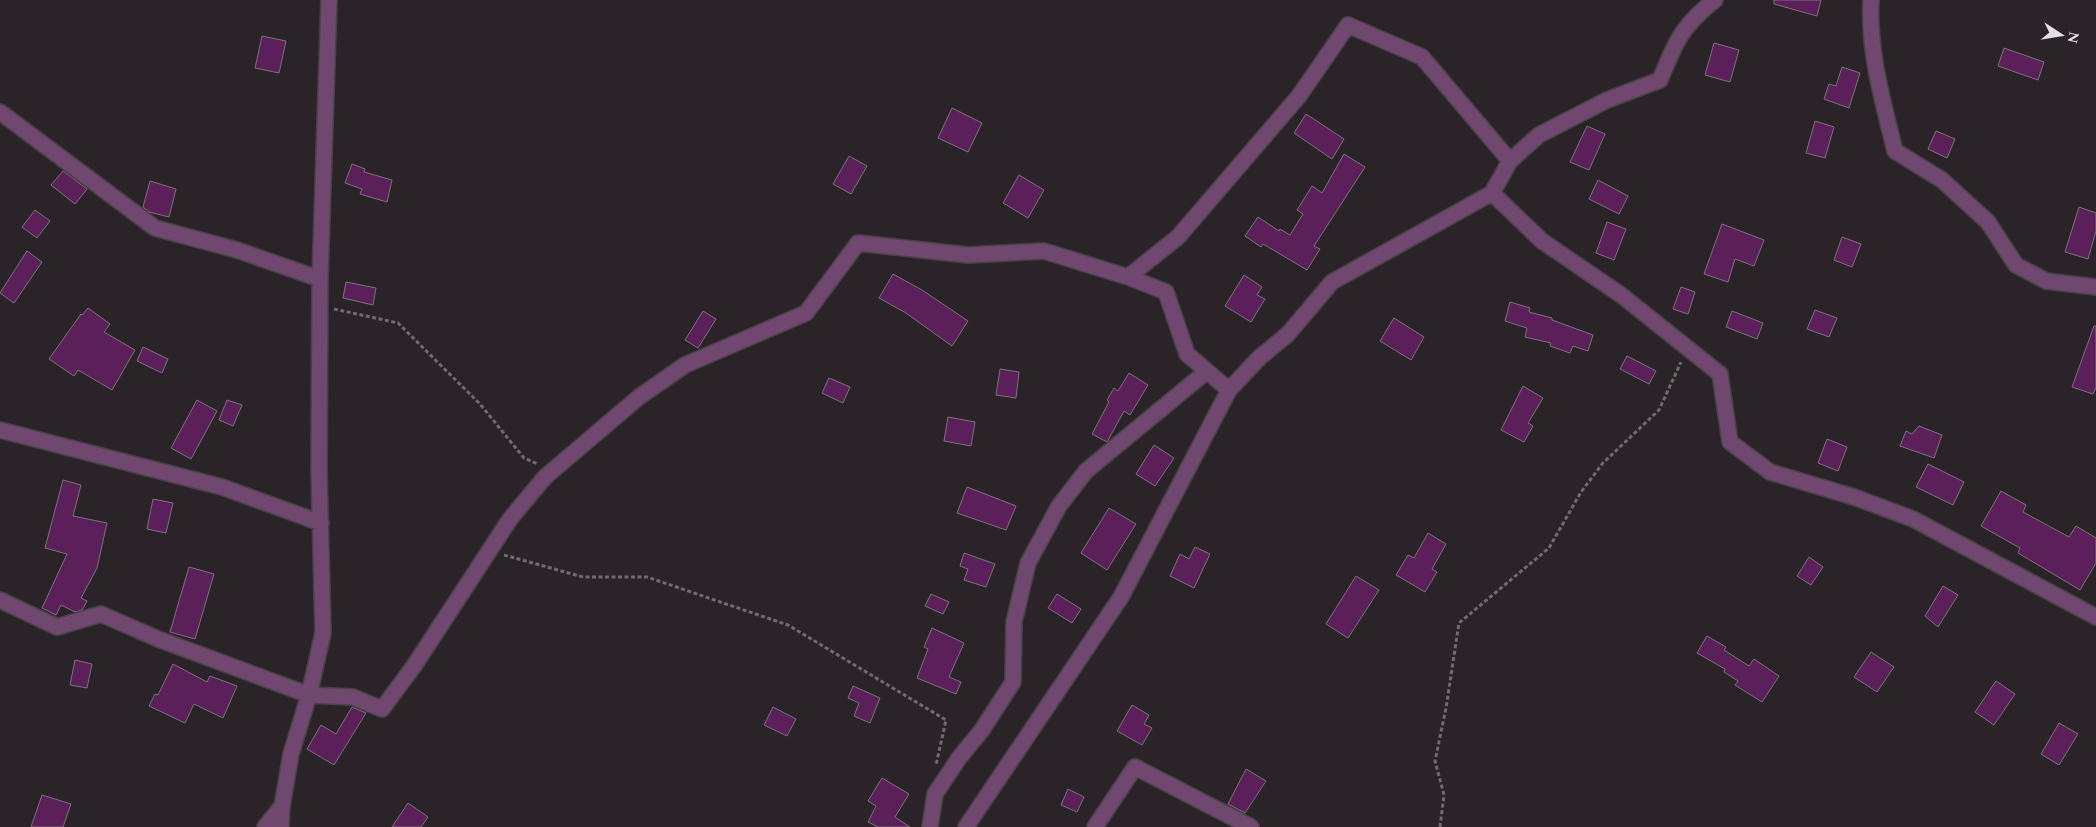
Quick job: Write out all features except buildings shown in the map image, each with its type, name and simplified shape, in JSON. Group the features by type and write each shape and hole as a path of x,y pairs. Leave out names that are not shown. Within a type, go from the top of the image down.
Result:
{"street":[{"path":"281,827 282,806 291,754 309,695 323,633 319,470 320,279 329,0"},
{"path":"966,827 1121,597 1228,390 1259,358 1288,334 1332,282 1492,193 1510,161 1539,135 1607,100 1660,80 1677,38 1699,12 1715,0"},
{"path":"1871,0 1870,23 1879,86 1895,151 1942,180 1988,222 2016,264 2046,280 2096,287"},
{"path":"1128,277 1178,237 1299,96 1348,25 1422,57 1510,161"},
{"path":"0,112 155,228 237,250 320,279"},
{"path":"1492,193 1542,241 1622,296 1720,374 1730,442 1770,472 1854,497 1913,519 2096,617"},
{"path":"0,600 57,627 101,614 158,639 309,695 353,697 382,709 414,666 510,519 545,477 639,397 685,365 806,314 858,243 968,255 1044,251 1128,277 1166,292 1187,354 1228,390"},
{"path":"930,827 935,794 959,758 982,730 1012,682 1014,622 1028,563 1059,506 1086,471 1207,371"},
{"path":"0,430 222,487 321,523"},
{"path":"1095,827 1135,767 1251,827"},
{"path":"265,827 282,806"}],"path":[{"path":"321,307 398,323 480,404 524,458 554,469"},
{"path":"1440,827 1444,795 1435,760 1446,708 1459,623 1549,548 1582,492 1603,463 1659,410 1687,348"},
{"path":"489,551 583,577 647,577 788,625 946,720 936,760 936,769"}]}
